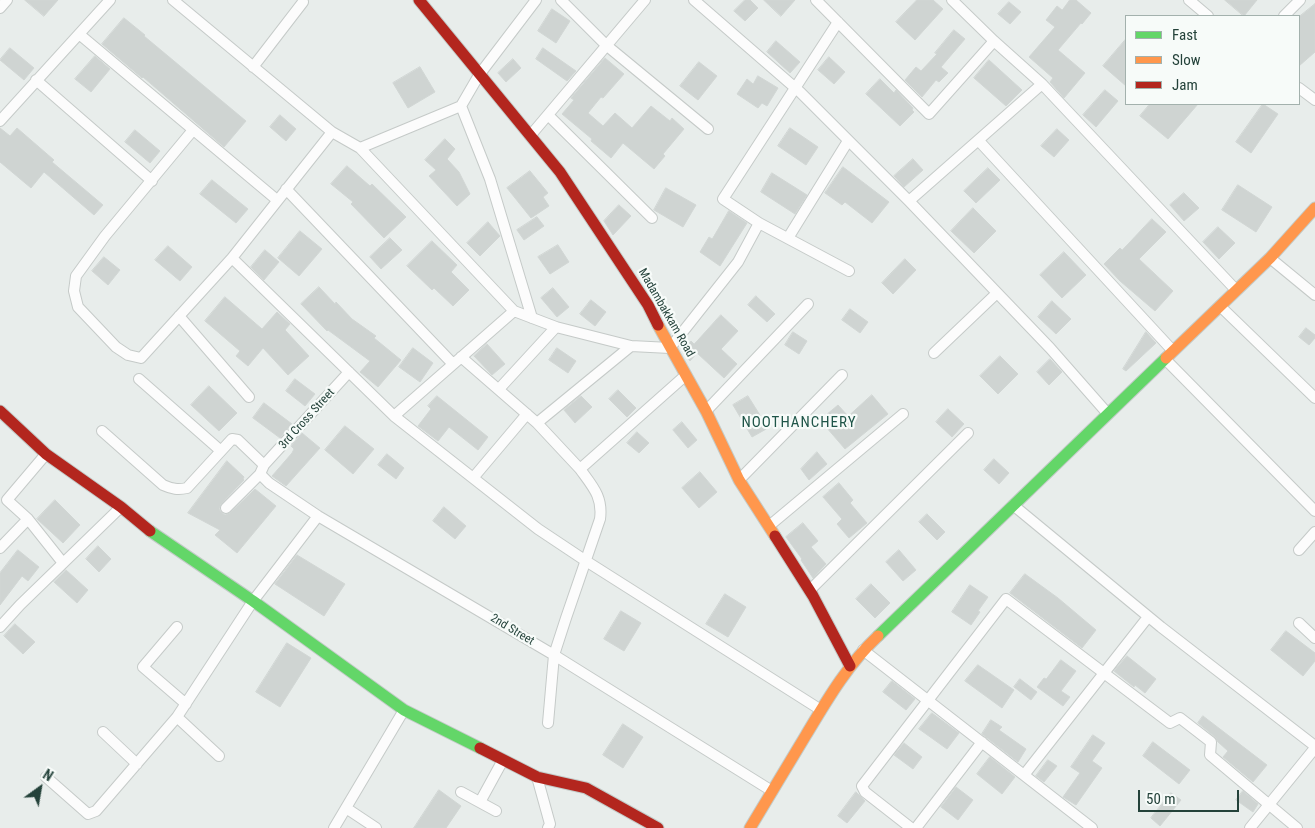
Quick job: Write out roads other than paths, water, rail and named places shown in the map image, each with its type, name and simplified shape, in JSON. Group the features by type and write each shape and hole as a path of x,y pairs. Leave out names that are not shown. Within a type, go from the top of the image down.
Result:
{"street":[{"path":"0,8 7,0"},
{"path":"0,121 110,0"},
{"path":"173,0 332,132 360,148 514,311 532,318 556,327 631,346 670,348 738,262 759,223"},
{"name":"Madambakkam Road","path":"419,0 560,172 643,296 706,411 739,480 810,590 850,666"},
{"path":"360,148 461,106 479,75 536,0"},
{"path":"562,0 606,45 708,129"},
{"path":"530,136 645,0"},
{"path":"694,0 796,89 909,201 1050,348 1108,414"},
{"path":"816,0 929,114 994,41"},
{"path":"952,0 1042,84 1236,290"},
{"path":"1189,0 1207,15"},
{"path":"1285,15 1300,0"},
{"path":"253,67 303,2"},
{"path":"838,22 723,199 759,223 849,271"},
{"path":"79,34 277,200"},
{"path":"36,80 152,181"},
{"path":"909,201 1042,84"},
{"path":"1300,89 1315,100"},
{"path":"461,106 490,179 532,318"},
{"path":"548,115 652,218"},
{"path":"193,130 105,236 76,276 74,291 78,307 116,347 128,356 141,358 232,258 332,132"},
{"path":"788,238 848,141"},
{"path":"979,141 1174,350"},
{"path":"286,189 457,361 499,389 538,422 580,469 594,488 602,506 600,520 554,655 548,723"},
{"path":"756,826 772,791 821,710 863,650 1270,258 1315,208"},
{"path":"232,258 394,416 538,529 821,710"},
{"path":"1270,258 1315,296"},
{"path":"934,353 998,293"},
{"path":"706,411 808,304"},
{"path":"1220,306 1315,398"},
{"path":"394,416 514,311"},
{"path":"179,316 249,397"},
{"path":"499,389 556,327"},
{"path":"538,422 631,346"},
{"path":"1165,359 1315,511"},
{"name":"3rd Cross Street","path":"226,508 349,372"},
{"path":"580,469 686,375"},
{"path":"739,480 842,375"},
{"path":"102,431 163,485 172,489 187,488 221,451 139,379"},
{"path":"0,410 46,454 121,507 143,526 404,710 538,777 586,788 658,828"},
{"path":"473,478 527,414"},
{"path":"769,526 904,414"},
{"path":"810,590 968,433"},
{"name":"2nd Street","path":"221,451 230,441 235,439 262,470 269,483 318,516 554,655 772,791"},
{"path":"46,454 7,500 28,518 63,563"},
{"path":"1013,505 1148,616 1315,747 1250,828"},
{"path":"0,628 20,605 121,507"},
{"path":"46,777 88,814 96,811 186,704 253,602 318,516"},
{"path":"1,545 28,518"},
{"path":"1299,550 1315,532"},
{"path":"911,828 865,792 862,786 1006,599 1170,723 1180,718 1211,742 1210,755 1297,828"},
{"path":"1024,776 1148,616"},
{"path":"1299,623 1315,638"},
{"path":"177,628 143,667 186,704"},
{"path":"863,650 1092,828"},
{"path":"334,828 404,710"},
{"path":"176,717 219,756"},
{"path":"103,732 136,764"},
{"path":"916,828 982,742"},
{"path":"480,802 503,760"},
{"path":"538,777 550,824 548,828"},
{"path":"461,792 496,811"},
{"path":"346,808 376,828"}],"district":[{"name":"NOOTHANCHERY","path":"799,423"}]}
